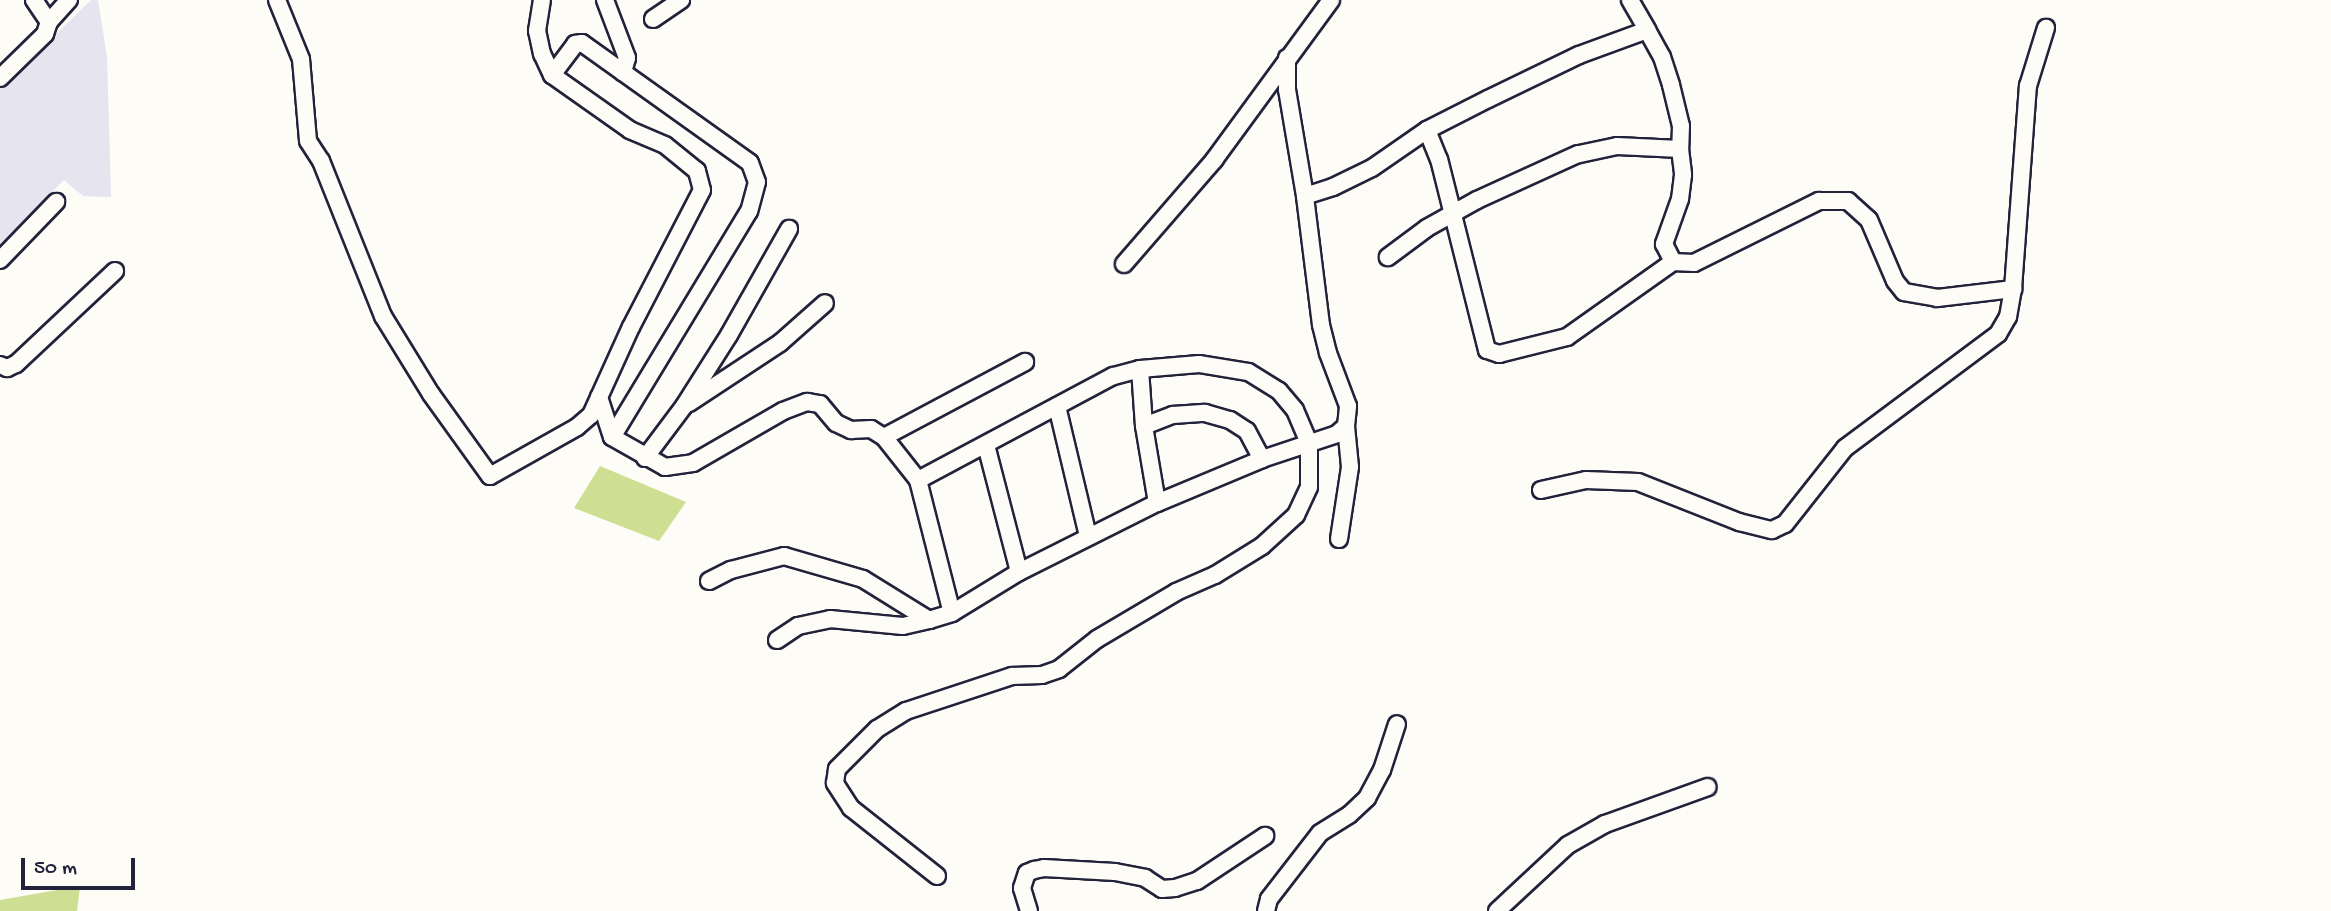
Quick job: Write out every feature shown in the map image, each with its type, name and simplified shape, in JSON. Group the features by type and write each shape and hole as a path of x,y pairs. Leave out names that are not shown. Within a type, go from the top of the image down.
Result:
{"street":[{"path":"34,0 49,22"},
{"path":"0,78 44,34 49,22 69,0"},
{"path":"277,0 301,59 308,142 321,161 383,316 431,394 490,476 577,427 591,415 631,327 702,190 698,172 665,145 630,130 552,75 542,54 537,31 542,0"},
{"path":"605,0 627,58 623,72"},
{"path":"653,19 681,0"},
{"path":"1124,264 1214,160 1331,0"},
{"path":"1630,0 1661,57 1681,126 1683,175 1680,199 1664,244 1673,262"},
{"path":"1541,490 1586,480 1638,482 1739,522 1772,530 1785,524 1845,449 1998,334 2008,317 2013,289 2028,86 2046,28"},
{"path":"1305,196 1333,187 1372,167 1427,130 1579,55 1647,30"},
{"path":"552,75 578,43 750,163 757,181 750,211 612,437"},
{"path":"1287,58 1287,90 1305,196 1321,325 1328,353 1348,406 1346,426 1350,467 1339,540"},
{"path":"1427,130 1439,159 1454,213 1482,337 1487,350 1499,354 1567,337 1673,262 1694,263 1819,201 1848,201 1869,220 1895,281 1904,292 1937,298 2013,289"},
{"path":"1388,257 1454,213 1578,154 1617,146 1680,149"},
{"path":"0,260 56,202"},
{"path":"645,458 684,406 789,229"},
{"path":"0,365 7,368 16,364 116,271"},
{"path":"684,406 780,343 825,303"},
{"path":"884,437 1025,362"},
{"path":"918,480 1113,376 1140,369 1199,364 1248,372 1279,391 1295,410 1309,443 1309,487 1297,515 1262,546 1097,639 1059,668 1042,675 1013,676 906,711 877,729 837,769 835,783 851,808 937,876"},
{"path":"1140,369 1144,426 1157,503"},
{"path":"599,397 612,437 665,467 693,463 783,411 807,402 820,404 836,424 851,430 871,429 884,437 918,480 953,613"},
{"path":"1058,407 1088,536"},
{"path":"1144,426 1173,415 1206,413 1230,420 1247,431 1262,459"},
{"path":"777,640 798,626 830,619 903,626 953,613 1018,572 1157,503 1262,459 1337,433 1346,426"},
{"path":"986,444 1018,572"},
{"path":"709,581 741,566 784,556 863,579 929,620"},
{"path":"1266,911 1269,899 1320,834 1349,815 1367,798 1382,770 1397,724"},
{"path":"1497,911 1568,845 1605,824 1708,786"},
{"path":"1029,911 1022,888 1027,873 1034,870 1044,868 1115,872 1145,878 1162,889 1175,888 1197,881 1265,836"}],"shaded area":[{"path":"91,0 98,0 107,57 111,197 83,196 64,180 0,244 0,89"}],"green space":[{"path":"600,466 686,502 659,541 574,508"},
{"path":"80,886 77,911 0,911 0,900"}]}
